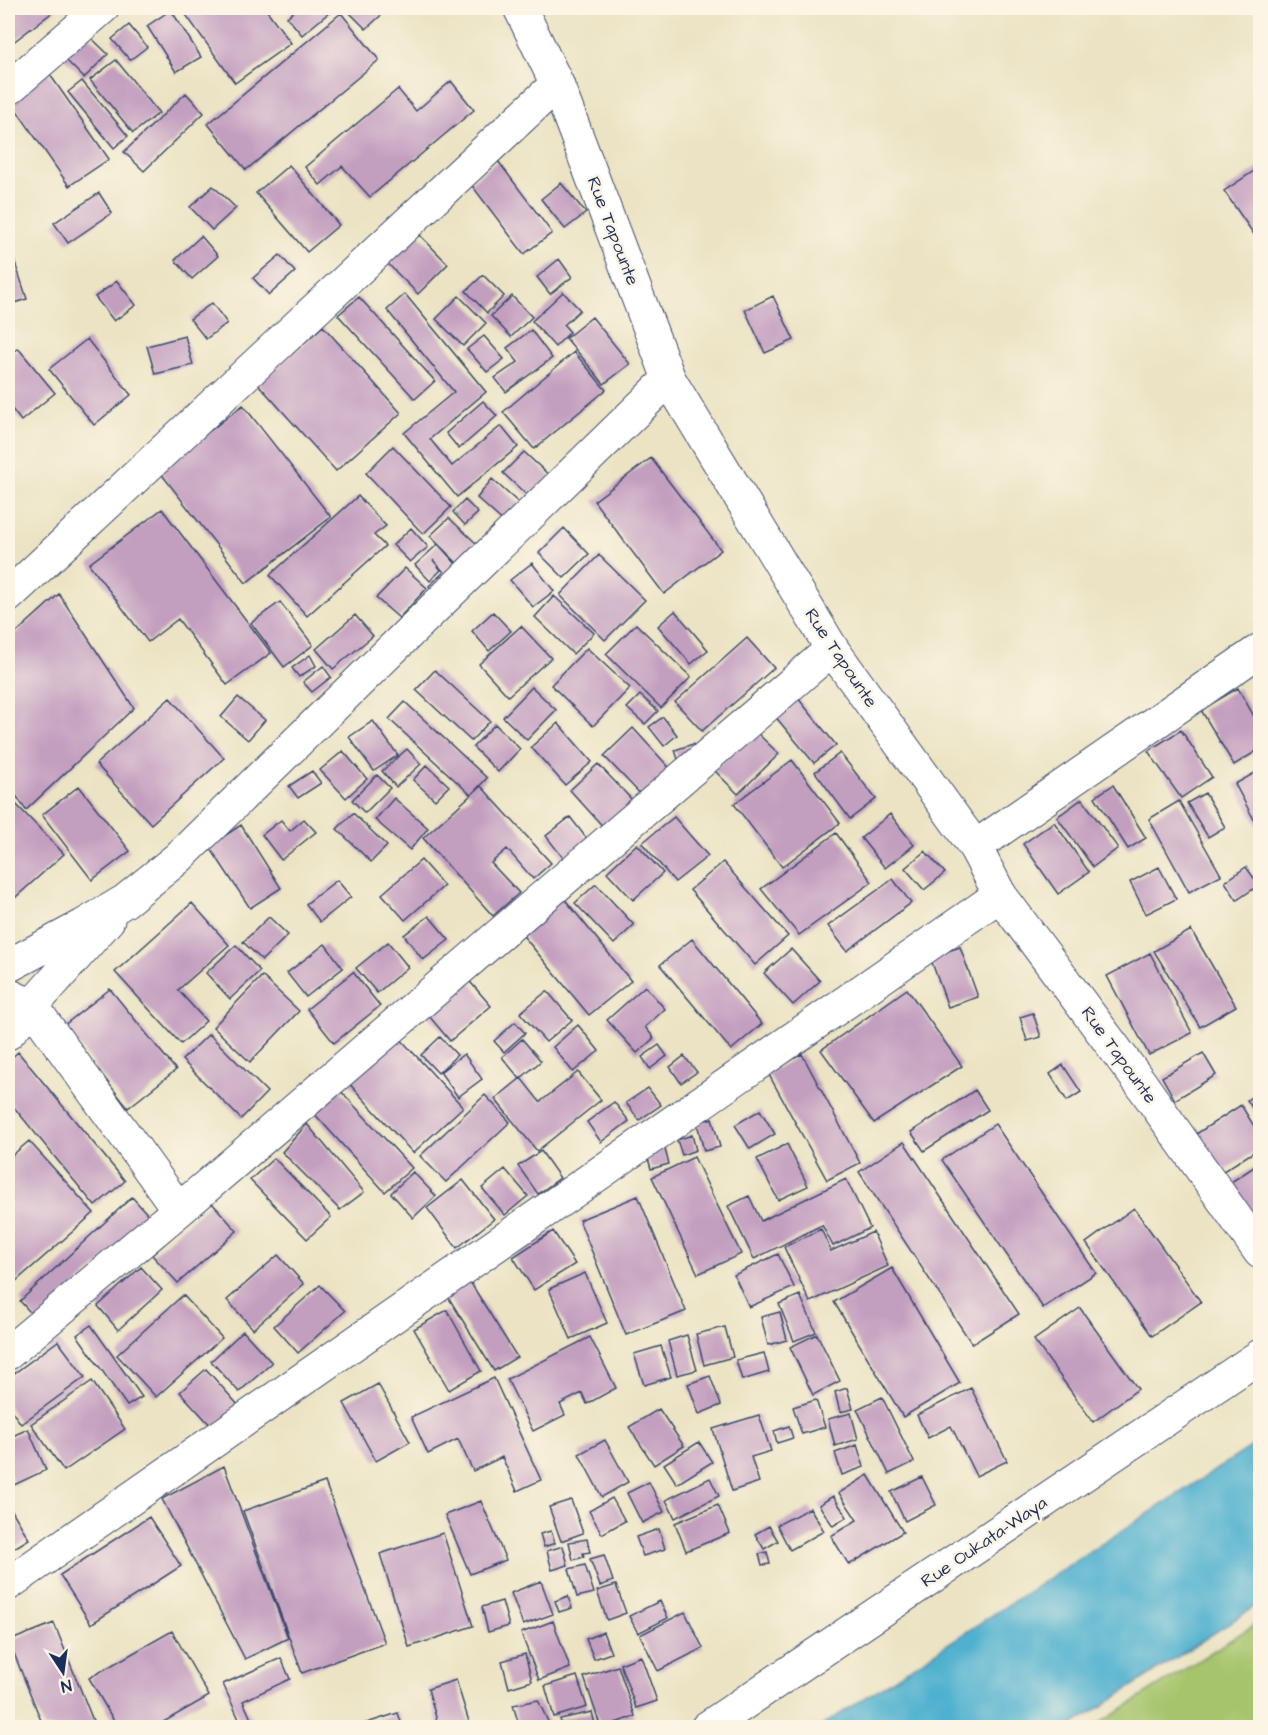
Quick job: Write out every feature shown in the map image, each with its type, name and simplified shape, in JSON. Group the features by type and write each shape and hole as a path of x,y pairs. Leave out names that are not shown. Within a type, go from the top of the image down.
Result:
{"street":[{"path":"8,89 102,8"},
{"name":"Rue Tapounte","path":"520,8 557,84 669,379 832,649 975,847 1000,895 1142,1085 1260,1252"},
{"path":"8,596 557,84"},
{"path":"8,1033 20,1000 125,901 178,858 669,379"},
{"path":"8,1353 180,1210 832,649"},
{"path":"975,847 1260,650"},
{"path":"8,1584 1000,895"},
{"path":"8,966 125,901"},
{"path":"20,1000 180,1210"},
{"name":"Rue Oukata-Waya","path":"707,1728 1260,1356"}],"green space":[{"path":"1260,1621 1260,1727 1094,1727"}],"water":[{"path":"1260,1441 1260,1603 1070,1727 820,1727"}],"building":[{"path":"8,8 58,8 8,46"},
{"path":"190,8 265,8 291,43 235,83 184,12"},
{"path":"298,8 328,8 331,11 302,35 287,17"},
{"path":"352,8 389,8 366,29 348,11"},
{"path":"171,10 201,57 176,72 147,26"},
{"path":"341,13 379,60 246,170 208,124"},
{"path":"129,25 147,47 130,60 112,39"},
{"path":"83,30 108,54 84,78 59,53"},
{"path":"116,60 159,113 133,133 90,80"},
{"path":"46,69 109,159 69,186 8,98"},
{"path":"82,81 128,136 114,148 68,92"},
{"path":"451,81 474,110 370,197 342,166 320,185 305,167 398,89 416,111"},
{"path":"186,93 204,113 144,171 124,152"},
{"path":"498,161 552,233 524,254 470,183"},
{"path":"289,165 339,225 307,252 256,193"},
{"path":"1260,167 1260,243 1224,191"},
{"path":"561,183 586,213 565,229 541,199"},
{"path":"213,186 236,208 212,230 190,207"},
{"path":"99,193 112,213 68,243 54,223"},
{"path":"412,227 448,264 418,294 381,257"},
{"path":"201,236 218,256 192,279 175,260"},
{"path":"8,241 27,299 8,305"},
{"path":"280,255 295,272 269,295 253,278"},
{"path":"559,259 572,277 550,294 537,277"},
{"path":"483,275 504,296 487,313 466,291"},
{"path":"117,281 136,305 114,321 95,297"},
{"path":"563,292 580,310 564,325 570,332 555,347 532,321"},
{"path":"405,294 486,392 430,439 452,466 501,426 518,447 457,497 404,433 454,392 387,310"},
{"path":"459,296 486,323 463,346 436,319"},
{"path":"512,296 532,317 511,337 491,316"},
{"path":"773,296 794,340 765,353 745,310"},
{"path":"359,297 435,381 415,399 338,315"},
{"path":"212,303 227,323 206,339 190,319"},
{"path":"592,317 630,364 604,384 566,338"},
{"path":"323,326 401,413 336,471 258,384"},
{"path":"531,330 552,358 506,392 495,378 518,362 507,348"},
{"path":"185,336 193,365 155,374 147,346"},
{"path":"484,336 504,359 487,372 467,349"},
{"path":"87,339 131,395 94,425 49,369"},
{"path":"18,348 55,393 21,421 8,404 8,357"},
{"path":"574,352 606,390 534,449 503,412"},
{"path":"483,401 497,416 459,449 446,433"},
{"path":"243,405 331,517 246,583 159,471"},
{"path":"393,446 451,507 423,534 366,473"},
{"path":"524,452 551,477 530,498 503,473"},
{"path":"651,458 721,550 664,594 594,501"},
{"path":"492,479 521,505 505,523 477,498"},
{"path":"358,496 386,526 374,535 385,546 307,616 270,575"},
{"path":"465,500 478,513 465,525 453,512"},
{"path":"162,509 271,653 227,685 178,619 148,642 89,564"},
{"path":"449,518 477,544 458,564 430,536"},
{"path":"411,528 428,547 410,562 393,545"},
{"path":"564,528 589,554 564,578 539,553"},
{"path":"438,544 466,575 441,599 429,586 444,572 433,560 441,570 430,581 415,565"},
{"path":"599,555 645,600 605,640 560,595"},
{"path":"532,563 554,591 533,607 510,580"},
{"path":"405,568 427,588 399,618 376,598"},
{"path":"59,594 134,708 26,810 8,784 8,640"},
{"path":"554,596 594,633 573,654 535,617"},
{"path":"280,602 313,645 284,667 251,623"},
{"path":"675,611 708,650 691,664 658,626"},
{"path":"493,612 511,631 489,651 472,631"},
{"path":"355,615 373,636 333,669 316,649"},
{"path":"636,624 691,677 661,708 606,654"},
{"path":"521,626 551,658 508,696 479,664"},
{"path":"747,638 774,668 702,731 675,702"},
{"path":"587,648 630,688 593,726 551,685"},
{"path":"310,655 316,666 299,677 292,668"},
{"path":"323,666 331,677 312,692 303,682"},
{"path":"435,670 490,721 471,741 416,690"},
{"path":"532,687 556,710 527,740 503,717"},
{"path":"1238,688 1260,727 1260,749 1234,765 1201,710"},
{"path":"640,695 658,711 645,724 627,708"},
{"path":"238,697 265,720 248,740 221,717"},
{"path":"797,697 836,745 814,763 774,715"},
{"path":"170,698 224,758 151,824 96,764"},
{"path":"405,702 487,778 471,795 389,719"},
{"path":"663,717 677,735 664,746 649,727"},
{"path":"373,721 398,755 374,771 349,737"},
{"path":"558,723 592,762 565,785 531,747"},
{"path":"495,724 520,749 498,772 473,747"},
{"path":"633,728 676,775 648,802 604,756"},
{"path":"754,730 779,754 738,794 714,770"},
{"path":"1181,730 1212,777 1181,798 1148,751"},
{"path":"693,744 699,763 681,769 675,750"},
{"path":"407,749 421,764 396,787 382,771"},
{"path":"343,751 367,779 346,798 320,770"},
{"path":"840,753 876,799 850,819 815,772"},
{"path":"792,760 840,823 782,867 734,804"},
{"path":"598,764 636,804 607,831 570,790"},
{"path":"427,765 449,786 435,800 413,780"},
{"path":"1260,770 1260,831 1235,784"},
{"path":"312,771 321,783 298,798 289,786"},
{"path":"377,775 390,788 365,813 352,800"},
{"path":"1113,785 1146,838 1128,849 1095,797"},
{"path":"79,786 130,851 92,880 42,815"},
{"path":"481,786 551,863 533,879 507,849 491,863 519,893 493,916 423,838"},
{"path":"1205,793 1225,827 1208,837 1187,803"},
{"path":"394,798 428,828 410,850 375,820"},
{"path":"1082,799 1118,848 1093,867 1057,817"},
{"path":"12,800 64,854 8,904 8,804"},
{"path":"1179,801 1221,875 1189,892 1149,819"},
{"path":"353,813 387,846 371,862 337,829"},
{"path":"890,814 914,845 885,868 861,838"},
{"path":"570,817 595,849 571,868 546,836"},
{"path":"674,817 708,856 675,882 642,843"},
{"path":"304,819 316,832 281,860 262,835 281,820 290,831"},
{"path":"1054,822 1089,872 1058,894 1023,844"},
{"path":"241,825 281,888 250,908 209,846"},
{"path":"836,833 872,882 799,935 761,889"},
{"path":"637,844 663,873 633,900 607,872"},
{"path":"925,851 945,873 924,890 905,868"},
{"path":"421,860 444,886 405,920 382,894"},
{"path":"723,862 788,936 755,965 690,890"},
{"path":"1159,867 1176,899 1146,914 1130,882"},
{"path":"1246,867 1259,885 1237,900 1225,882"},
{"path":"893,879 911,903 847,951 828,926"},
{"path":"337,880 351,897 320,922 306,904"},
{"path":"596,884 634,925 614,944 575,903"},
{"path":"563,897 631,981 589,1015 520,932"},
{"path":"192,903 229,945 178,990 206,1021 181,1044 115,972"},
{"path":"429,916 449,940 423,960 404,935"},
{"path":"269,917 288,935 262,960 243,942"},
{"path":"1191,930 1236,1006 1200,1027 1154,951"},
{"path":"692,939 762,1024 731,1050 660,965"},
{"path":"388,942 408,967 377,993 356,968"},
{"path":"325,944 343,968 306,997 287,973"},
{"path":"236,945 260,971 230,999 206,973"},
{"path":"960,947 978,997 948,1007 930,957"},
{"path":"791,949 820,981 793,1005 764,973"},
{"path":"1150,953 1192,1033 1149,1055 1107,976"},
{"path":"353,972 380,1006 334,1043 307,1009"},
{"path":"262,976 299,1011 250,1062 213,1027"},
{"path":"465,976 491,1006 450,1041 424,1010"},
{"path":"645,986 665,1009 645,1027 654,1038 637,1053 607,1020"},
{"path":"110,989 176,1070 128,1108 63,1026"},
{"path":"907,989 962,1066 874,1123 821,1050"},
{"path":"547,991 572,1020 546,1042 520,1013"},
{"path":"1033,1013 1041,1037 1027,1041 1020,1017"},
{"path":"515,1022 525,1033 504,1052 494,1041"},
{"path":"578,1025 599,1051 573,1072 553,1047"},
{"path":"395,1033 463,1107 413,1153 345,1079"},
{"path":"209,1034 267,1092 241,1119 182,1060"},
{"path":"440,1037 457,1055 438,1073 421,1055"},
{"path":"522,1039 541,1061 520,1079 502,1057"},
{"path":"659,1045 667,1056 650,1069 642,1057"},
{"path":"18,1052 125,1181 95,1206 8,1100 8,1061"},
{"path":"1203,1053 1216,1075 1175,1100 1162,1077"},
{"path":"464,1054 482,1079 458,1097 440,1072"},
{"path":"802,1054 860,1163 827,1180 768,1073"},
{"path":"684,1056 697,1072 681,1083 670,1067"},
{"path":"1063,1065 1081,1092 1067,1101 1050,1074"},
{"path":"578,1072 601,1100 537,1151 495,1099 521,1078 540,1102"},
{"path":"337,1087 412,1168 385,1192 311,1110"},
{"path":"648,1088 661,1105 639,1120 626,1103"},
{"path":"975,1090 988,1110 924,1151 911,1132"},
{"path":"1260,1091 1260,1120 1247,1100"},
{"path":"485,1095 510,1122 446,1182 420,1156"},
{"path":"614,1102 629,1121 601,1142 587,1122"},
{"path":"1241,1105 1260,1136 1260,1148 1217,1175 1193,1136"},
{"path":"760,1110 775,1134 750,1149 735,1125"},
{"path":"712,1118 720,1147 704,1151 697,1123"},
{"path":"307,1124 364,1192 340,1210 282,1152"},
{"path":"995,1124 1096,1273 1043,1308 942,1160"},
{"path":"692,1135 696,1150 682,1155 677,1140"},
{"path":"29,1141 94,1213 15,1282 8,1273 8,1159"},
{"path":"904,1142 1019,1314 972,1344 859,1172"},
{"path":"787,1144 808,1186 778,1200 757,1159"},
{"path":"664,1146 669,1164 651,1169 646,1151"},
{"path":"541,1151 560,1178 538,1194 518,1166"},
{"path":"694,1157 741,1254 698,1274 652,1177"},
{"path":"274,1158 331,1217 307,1239 250,1180"},
{"path":"1260,1163 1260,1223 1252,1228 1225,1186"},
{"path":"505,1169 528,1196 505,1215 482,1188"},
{"path":"413,1172 436,1196 413,1218 391,1193"},
{"path":"846,1179 870,1228 833,1246 822,1225 754,1259 728,1206 749,1196 761,1221"},
{"path":"463,1180 494,1219 457,1248 427,1208"},
{"path":"638,1196 686,1311 626,1335 579,1220"},
{"path":"132,1197 150,1217 38,1321 20,1301"},
{"path":"211,1202 237,1231 178,1283 152,1255"},
{"path":"1134,1208 1201,1302 1152,1336 1086,1243"},
{"path":"821,1229 831,1251 873,1232 888,1266 810,1302 784,1247"},
{"path":"553,1231 575,1264 534,1290 513,1257"},
{"path":"778,1254 794,1287 749,1307 734,1275"},
{"path":"278,1255 304,1284 253,1329 227,1300"},
{"path":"141,1267 162,1290 118,1330 98,1306"},
{"path":"892,1268 960,1383 903,1417 834,1302"},
{"path":"585,1273 607,1323 571,1339 549,1289"},
{"path":"467,1277 517,1357 494,1371 445,1292"},
{"path":"320,1285 345,1311 298,1353 274,1326"},
{"path":"183,1295 222,1338 156,1397 117,1355"},
{"path":"800,1295 816,1332 794,1341 779,1304"},
{"path":"1080,1308 1138,1389 1093,1422 1034,1340"},
{"path":"447,1310 481,1371 449,1390 414,1329"},
{"path":"780,1312 787,1340 768,1345 761,1317"},
{"path":"91,1325 142,1397 127,1406 77,1335"},
{"path":"725,1327 733,1357 704,1365 696,1334"},
{"path":"243,1331 272,1363 239,1392 211,1361"},
{"path":"817,1334 840,1381 813,1395 790,1347"},
{"path":"687,1335 697,1370 677,1375 668,1341"},
{"path":"590,1337 616,1388 587,1404 582,1393 560,1404 565,1415 533,1431 507,1379"},
{"path":"58,1341 85,1377 21,1424 8,1406 8,1378"},
{"path":"661,1346 671,1377 644,1385 634,1354"},
{"path":"764,1353 769,1372 742,1380 736,1360"},
{"path":"206,1369 239,1406 213,1428 180,1392"},
{"path":"710,1376 721,1405 699,1414 688,1384"},
{"path":"494,1378 541,1480 517,1491 502,1457 473,1471 458,1439 428,1454 411,1417"},
{"path":"92,1381 125,1429 64,1471 31,1424"},
{"path":"378,1384 410,1442 376,1461 344,1403"},
{"path":"847,1388 853,1409 840,1412 835,1392"},
{"path":"971,1388 1007,1461 976,1476 951,1426 928,1438 917,1415"},
{"path":"882,1397 914,1462 889,1474 857,1409"},
{"path":"816,1400 825,1427 802,1434 793,1407"},
{"path":"659,1409 684,1446 654,1465 629,1427"},
{"path":"851,1413 858,1439 835,1446 828,1419"},
{"path":"759,1415 771,1451 751,1457 759,1482 732,1491 713,1429"},
{"path":"789,1426 793,1438 777,1443 774,1431"},
{"path":"28,1429 46,1470 14,1485 8,1471 8,1438"},
{"path":"605,1440 628,1482 602,1497 579,1454"},
{"path":"699,1442 712,1462 677,1484 664,1464"},
{"path":"857,1445 864,1467 842,1475 835,1453"},
{"path":"224,1466 288,1638 245,1659 162,1499"},
{"path":"868,1475 903,1532 849,1565 831,1536 857,1520 839,1493"},
{"path":"922,1477 936,1505 905,1521 891,1492"},
{"path":"710,1478 719,1496 675,1518 666,1500"},
{"path":"325,1482 385,1643 302,1673 243,1511"},
{"path":"649,1482 664,1512 642,1523 627,1493"},
{"path":"833,1496 847,1517 833,1526 819,1505"},
{"path":"612,1498 625,1521 602,1534 589,1511"},
{"path":"571,1500 583,1533 561,1541 549,1507"},
{"path":"481,1501 506,1560 470,1574 445,1515"},
{"path":"8,1504 29,1539 8,1552"},
{"path":"718,1505 730,1533 686,1551 675,1523"},
{"path":"810,1508 824,1531 790,1550 777,1525"},
{"path":"149,1517 181,1566 91,1624 60,1575"},
{"path":"769,1526 778,1541 764,1549 755,1534"},
{"path":"659,1529 665,1549 643,1556 636,1537"},
{"path":"551,1531 555,1543 544,1547 540,1534"},
{"path":"443,1533 473,1626 409,1647 380,1554"},
{"path":"587,1539 590,1552 583,1553 584,1557 573,1560 569,1542"},
{"path":"563,1546 568,1565 552,1570 547,1551"},
{"path":"767,1552 770,1564 762,1565 759,1554"},
{"path":"604,1555 613,1581 600,1586 590,1559"},
{"path":"585,1565 594,1593 577,1597 569,1569"},
{"path":"541,1581 553,1614 523,1625 511,1593"},
{"path":"616,1585 626,1613 607,1620 597,1591"},
{"path":"568,1596 572,1608 559,1612 555,1601"},
{"path":"502,1601 509,1626 488,1632 482,1607"},
{"path":"660,1601 668,1618 638,1633 629,1616"},
{"path":"685,1612 703,1648 658,1671 640,1635"},
{"path":"553,1621 570,1668 539,1680 521,1633"},
{"path":"54,1623 96,1728 44,1728 9,1641"},
{"path":"172,1631 209,1696 153,1728 118,1728 89,1678"},
{"path":"603,1632 611,1653 594,1659 586,1639"},
{"path":"525,1654 532,1681 509,1688 502,1661"},
{"path":"641,1656 657,1701 636,1708 620,1664"},
{"path":"281,1658 290,1679 243,1701 255,1728 243,1728 223,1684"},
{"path":"618,1666 635,1716 601,1728 584,1677"},
{"path":"577,1676 587,1707 554,1717 545,1686"},
{"path":"456,1680 471,1728 439,1728 428,1689"},
{"path":"538,1700 551,1728 520,1728 513,1705"},
{"path":"592,1712 596,1728 562,1728 560,1719"},
{"path":"398,1713 403,1728 354,1728 354,1727"}]}
